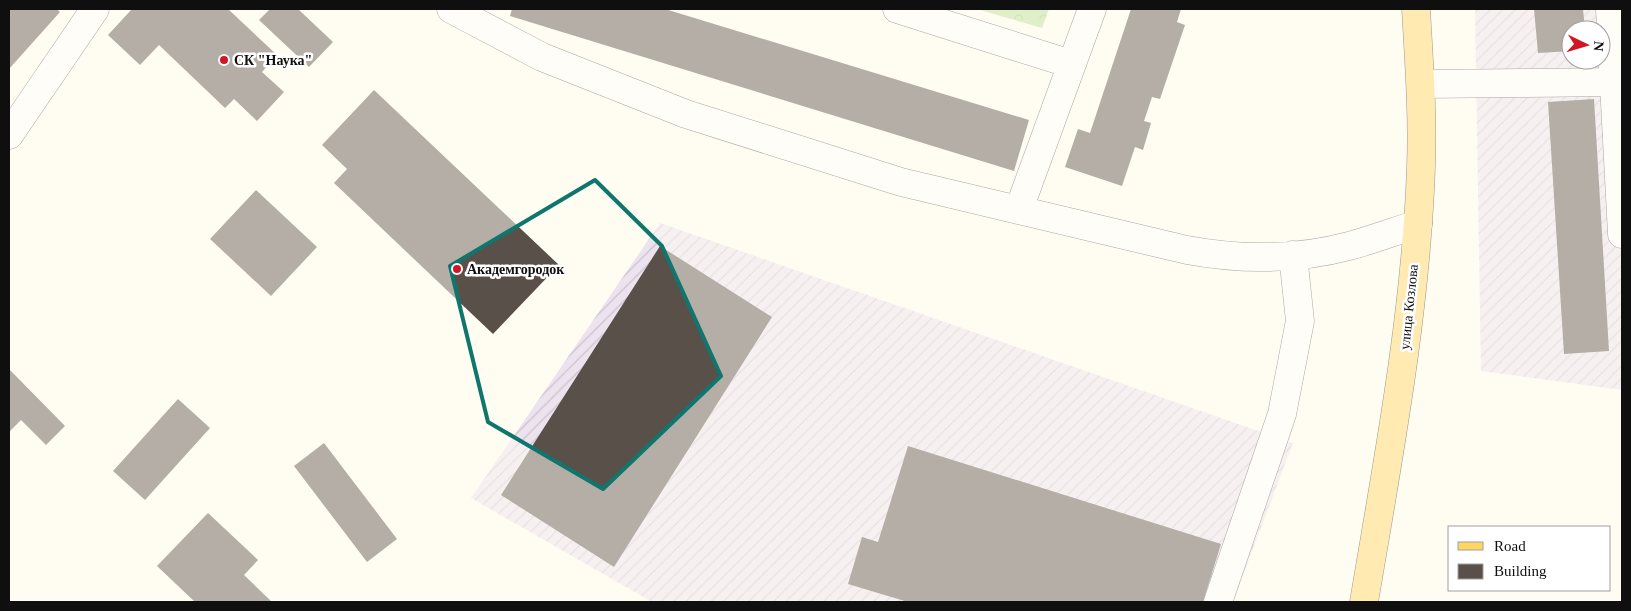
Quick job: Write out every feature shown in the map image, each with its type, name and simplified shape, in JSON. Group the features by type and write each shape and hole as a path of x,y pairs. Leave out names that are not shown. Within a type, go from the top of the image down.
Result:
{"main road":[{"name":"улица Козлова","path":"1364,602 1404,348 1418,224 1421,166 1421,84 1416,9"}],"street":[{"path":"9,135 95,9"},
{"path":"451,9 542,57 686,114 901,182 1215,255 1266,258 1293,255 1349,246 1418,224"},
{"path":"898,9 1071,64"},
{"path":"1019,209 1092,9"},
{"path":"1610,9 1618,82 1622,234"},
{"path":"1421,84 1618,82"},
{"path":"1218,602 1282,414 1300,321 1293,255"}],"highlighted area":[{"path":"595,180 662,246 721,376 603,489 488,422 450,266"}],"shaded area":[{"path":"1475,9 1622,9 1622,390 1481,371"},
{"path":"660,223 1293,443 1233,602 652,602 471,498"}],"green space":[{"path":"977,9 1049,9 1042,28"}],"building":[{"path":"9,9 57,9 60,12 9,69"},
{"name":"СК \"Наука\"","path":"132,9 228,9 277,55 262,72 284,92 257,121 234,99 225,108 159,45 140,65 108,35"},
{"path":"270,9 298,9 333,42 309,67 259,20"},
{"path":"512,9 665,9 1029,120 1014,171 510,16"},
{"path":"1131,9 1181,9 1177,22 1185,25 1160,99 1152,97 1144,121 1151,123 1143,150 1135,147 1122,186 1065,167 1078,129 1090,133"},
{"path":"1534,9 1583,9 1584,20 1561,20 1561,52 1538,53"},
{"path":"374,90 559,265 493,334 334,183 347,169 322,145"},
{"path":"1594,99 1609,351 1564,354 1548,102"},
{"path":"256,190 317,247 271,296 210,239"},
{"path":"660,246 772,317 614,567 501,495"},
{"path":"9,369 65,426 46,445 21,420 9,432"},
{"path":"178,399 210,428 145,500 113,471"},
{"path":"324,443 397,539 367,562 294,466"},
{"path":"908,446 1221,544 1203,602 908,602 848,584 862,537 878,542"},
{"path":"208,513 258,560 244,575 272,602 195,602 157,566"}],"place":[{"name":"СК \"Наука\"","path":"224,60"},
{"name":"Академгородок","path":"457,269"}]}
